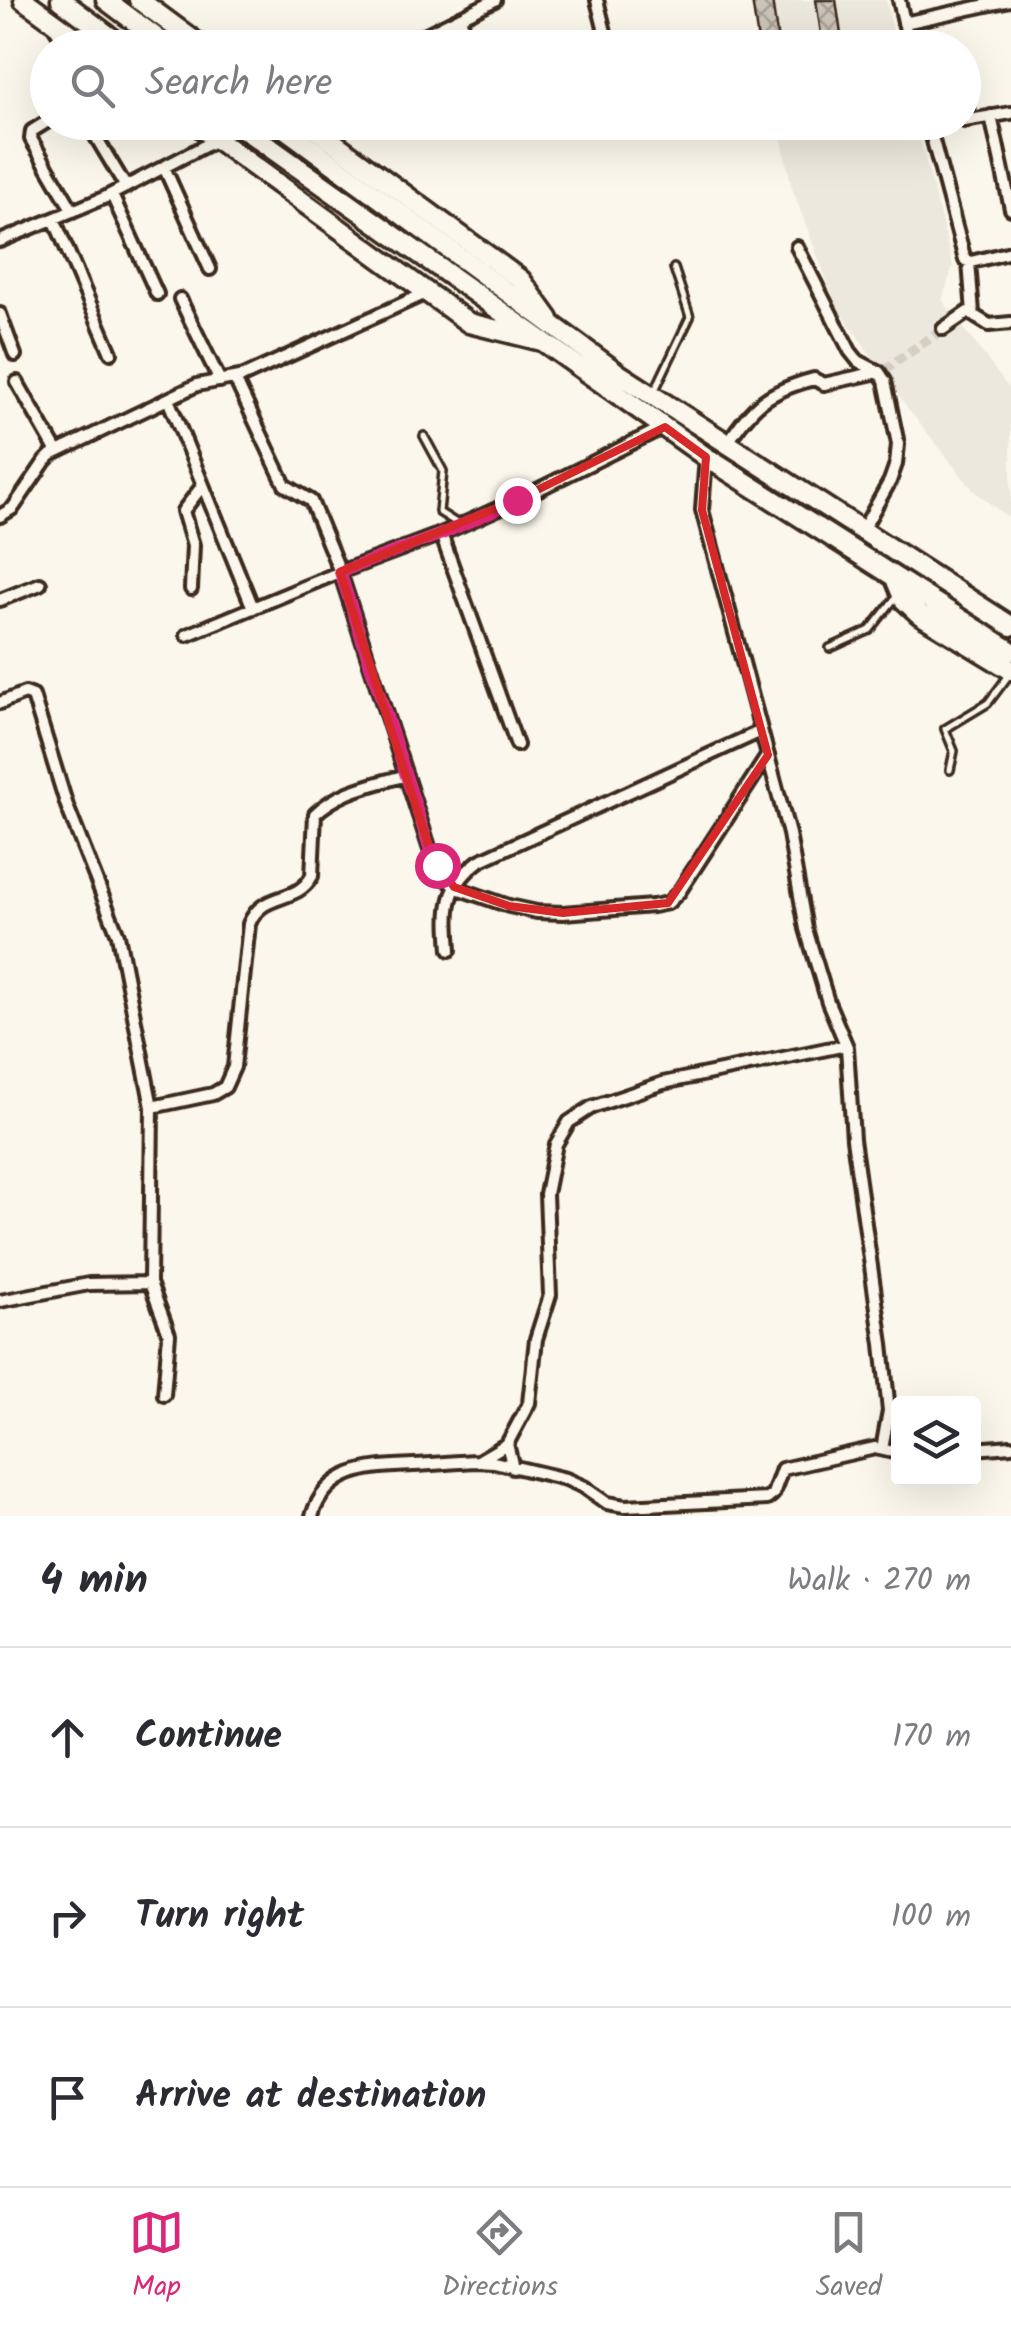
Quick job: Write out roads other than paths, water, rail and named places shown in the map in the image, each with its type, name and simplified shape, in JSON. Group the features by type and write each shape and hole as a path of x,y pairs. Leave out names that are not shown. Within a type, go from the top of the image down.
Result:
{"main road":[{"path":"24,0 66,30"},
{"path":"61,0 102,30"},
{"path":"106,0 146,30"},
{"path":"139,0 180,30"},
{"path":"216,140 468,322 548,334"},
{"path":"259,140 489,304 652,395 1011,626"},
{"path":"301,140 504,289 548,334 706,458 898,584 1011,651"},
{"path":"330,140 520,280 548,334"},
{"path":"898,584 904,600 919,614 1011,671"},
{"path":"988,612 1011,614"}],"street":[{"path":"434,30 460,17 470,5 496,0"},
{"path":"598,0 606,30"},
{"path":"899,0 906,30"},
{"path":"904,23 1010,0"},
{"path":"46,15 56,30"},
{"path":"460,17 464,30"},
{"path":"981,118 1011,113"},
{"path":"991,116 1011,209"},
{"path":"32,140 73,211"},
{"path":"98,140 126,187"},
{"path":"0,240 112,195 216,140"},
{"path":"932,140 968,262 973,314"},
{"path":"164,167 210,269"},
{"path":"112,195 157,294"},
{"path":"54,219 112,353"},
{"path":"798,247 850,350 858,361 882,371 889,392 898,444 896,464 862,531"},
{"path":"968,262 1011,252"},
{"path":"0,516 12,510 45,461 57,452 201,384 235,379 427,292"},
{"path":"180,299 220,381"},
{"path":"0,314 16,355"},
{"path":"944,329 962,314 973,314 989,324 1011,323"},
{"path":"727,444 750,410 786,388 814,379 824,384 882,371"},
{"path":"235,379 285,485 311,501 340,572 434,861 454,887 508,906 551,913 668,902 679,892 768,755"},
{"path":"17,382 57,452"},
{"path":"168,399 253,608"},
{"path":"187,635 442,534 665,426"},
{"path":"706,458 702,510 789,834 806,930 846,1045 853,1139 888,1411 882,1448"},
{"path":"191,589 193,545 182,510 203,486"},
{"path":"442,534 517,746"},
{"path":"0,600 40,584"},
{"path":"0,703 25,693 33,696 67,806 118,936 152,1106 150,1283 169,1334 164,1395"},
{"path":"450,950 448,912 454,887 470,868 489,855 761,732"},
{"path":"152,1106 213,1094 225,1087 234,1067 249,924 254,911 264,904 308,883 312,876 315,814 342,795 406,775"},
{"path":"477,1461 507,1444 530,1403 536,1339 550,1295 546,1194 556,1144 569,1122 592,1107 663,1083 846,1045"},
{"path":"0,1301 89,1284 150,1283"},
{"path":"507,1444 512,1468"},
{"path":"981,1448 1011,1446"},
{"path":"312,1516 324,1491 336,1480 370,1468 494,1462 566,1478 615,1506 757,1501 772,1494 782,1469 875,1448 891,1451"}],"lane":[{"path":"652,395 690,318 674,268"},
{"path":"424,436 443,472 439,512 461,525"},
{"path":"830,648 870,630 898,584"},
{"path":"950,770 954,749 946,730 988,702 1011,671"}],"tunnel":[{"path":"884,370 943,329"}]}
